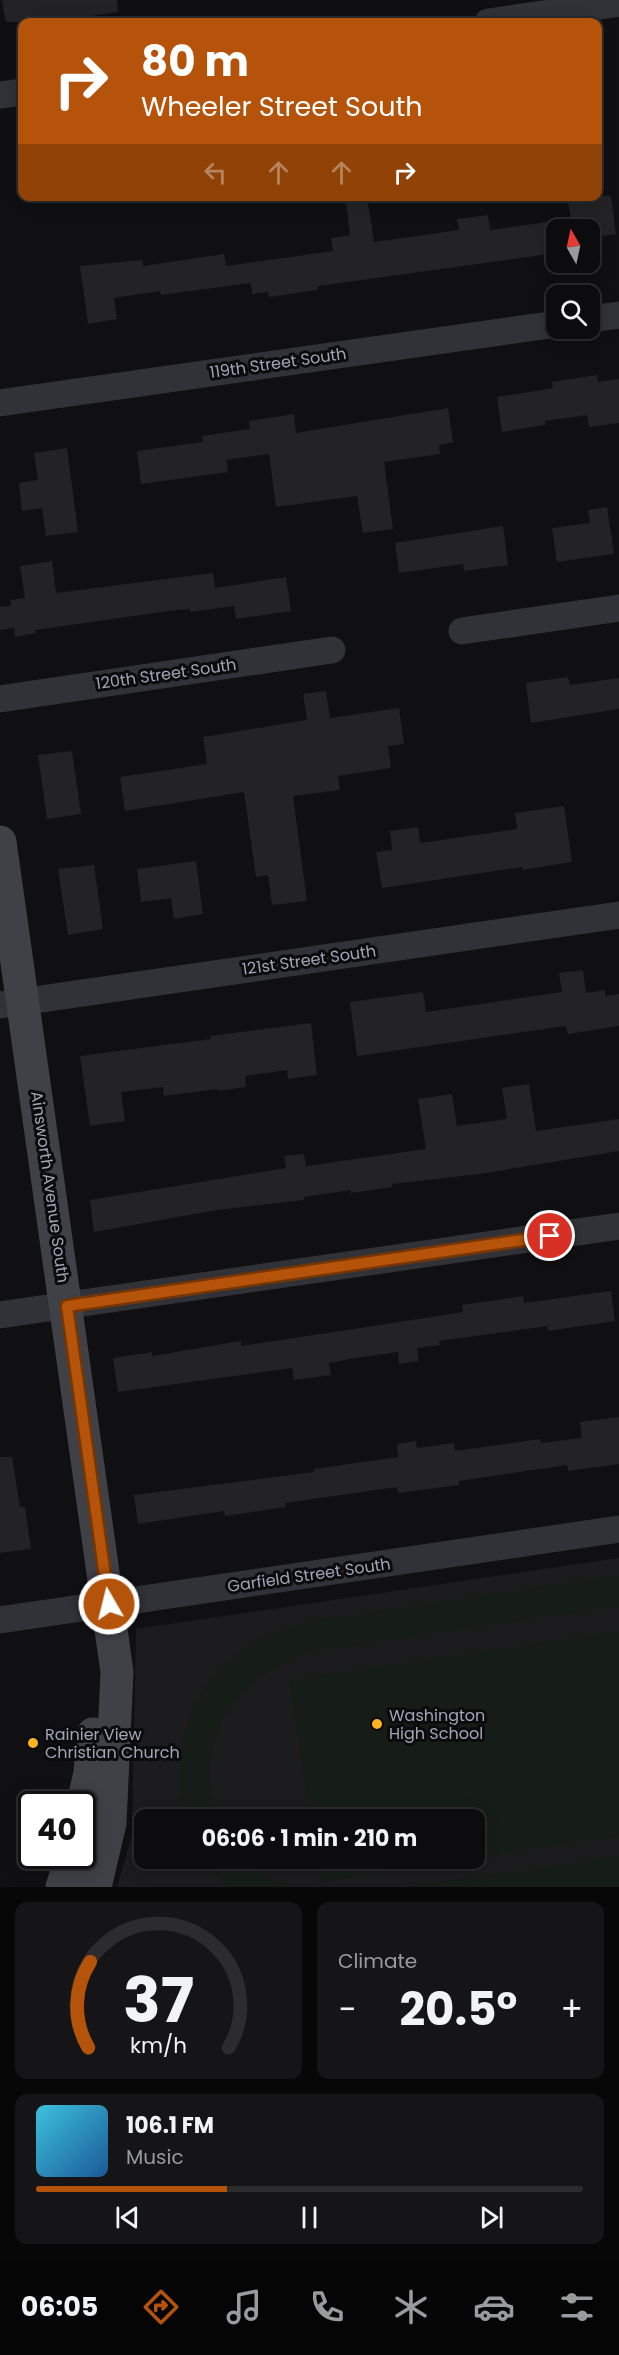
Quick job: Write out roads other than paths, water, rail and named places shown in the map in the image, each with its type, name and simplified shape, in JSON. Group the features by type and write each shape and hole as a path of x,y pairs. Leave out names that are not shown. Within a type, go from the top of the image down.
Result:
{"street":[{"path":"516,18 619,3"},
{"path":"0,95 18,93"},
{"path":"600,318 619,315"},
{"name":"119th Street South","path":"0,403 546,325"},
{"path":"462,631 619,608"},
{"name":"120th Street South","path":"0,699 332,650"},
{"name":"Ainsworth Avenue South","path":"0,842 11,1003 67,1306 117,1672 110,1823 95,1887"},
{"name":"121st Street South","path":"11,1003 619,915"},
{"path":"0,1315 619,1226"},
{"name":"Garfield Street South","path":"0,1620 619,1529"},
{"name":"Ainsworth Avenue South","path":"86,1791 90,1773 98,1658 109,1604"},
{"path":"62,1887 68,1869"}],"place":[{"name":"Washington High School","path":"377,1724"},
{"name":"Rainier View Christian Church","path":"33,1743"}]}
